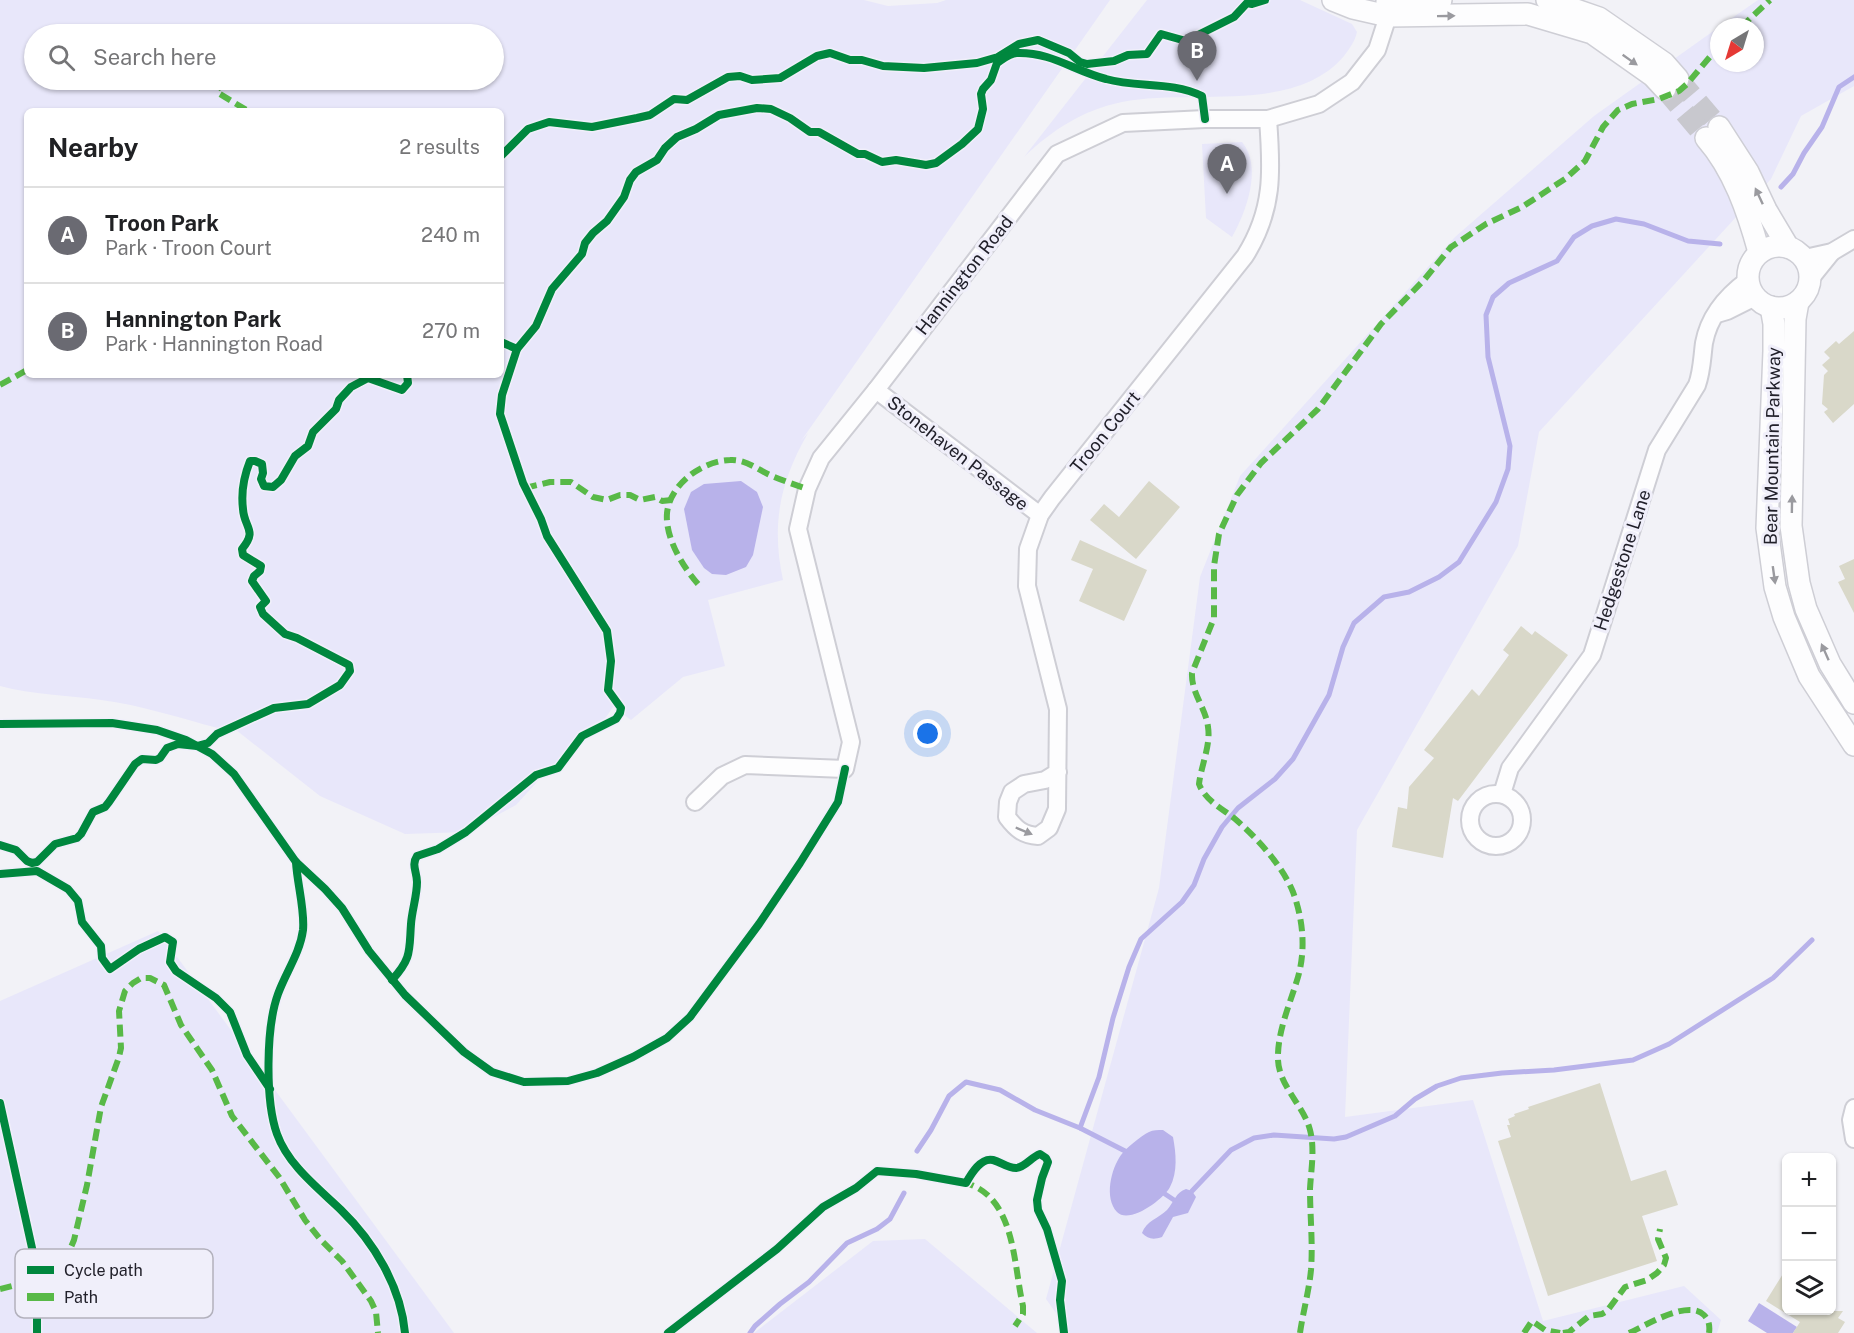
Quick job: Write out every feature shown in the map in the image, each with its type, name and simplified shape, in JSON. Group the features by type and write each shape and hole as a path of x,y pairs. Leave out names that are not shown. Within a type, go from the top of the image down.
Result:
{"street":[{"path":"1333,0 1353,8 1441,0"},
{"path":"1386,6 1528,14 1592,33 1653,76 1671,84 1664,63 1599,18 1547,0"},
{"name":"Hannington Road","path":"695,802 722,776 745,765 845,769 850,742 798,529 807,489 821,458 876,390 1057,153 1123,123 1268,119 1319,104 1352,82 1377,50 1386,6"},
{"name":"Troon Court","path":"1058,772 1058,709 1027,586 1028,549 1040,515 1245,256 1256,238 1270,191 1268,119"},
{"path":"1759,252 1748,213 1713,132 1748,172 1766,210 1801,261 1809,287 1798,302 1780,308 1758,295 1748,270 1752,260 1759,252 1778,245 1801,261"},
{"path":"1801,261 1832,252 1854,239"},
{"name":"Hedgestone Lane","path":"1502,794 1510,768 1592,655 1657,450 1701,375 1704,342 1710,324 1721,303 1758,295"},
{"name":"Bear Mountain Parkway","path":"1758,295 1774,324 1767,528 1775,586 1784,617 1809,676 1854,745"},
{"name":"Bear Mountain Parkway","path":"1798,302 1795,318 1791,526 1806,609 1830,664 1854,703"},
{"name":"Stonehaven Passage","path":"876,390 1040,515"},
{"path":"1854,1108 1851,1120 1854,1138"}],"shaded area":[{"path":"0,0 864,0 888,6 937,3 946,0 1110,0 801,441 808,433 798,451 780,504 778,540 783,580 708,600 725,666 683,677 631,720 613,707 600,726 558,768 546,772 516,805 466,832 405,834 320,796 231,726 218,728 116,702 0,686"},
{"path":"1147,0 1300,0 1352,24 1357,32 1344,56 1323,74 1298,86 1270,93 1240,96 1149,98 1122,102 1094,110 1069,122 1024,157"},
{"path":"1758,0 1854,0 1854,86 1801,116 1771,179 1539,432 1518,546 1357,830 1345,1117 1473,1100 1543,1321 1684,1286 1721,1320 1717,1333 1070,1333 1046,1299 1159,888 1200,577 1240,476 1455,237 1594,116 1710,33 1710,72 1764,72 1764,18 1732,18"},
{"path":"1242,142 1248,152 1252,176 1247,203 1232,237 1206,218 1202,144"},
{"path":"741,481 757,492 763,507 753,555 746,567 726,575 712,574 704,568 692,550 684,509 691,492 704,484"},
{"path":"158,931 454,1333 0,1333 0,1001"},
{"path":"1163,1130 1173,1137 1176,1162 1173,1181 1154,1204 1137,1213 1122,1215 1113,1206 1110,1192 1117,1161 1126,1149 1142,1136 1152,1131"},
{"path":"1186,1189 1192,1191 1196,1197 1188,1213 1173,1217 1162,1237 1146,1237 1142,1233 1146,1225 1167,1210 1177,1195"},
{"path":"925,1239 1037,1333 754,1333 873,1241"},
{"path":"1759,1303 1797,1327 1793,1333 1767,1333 1748,1321"}],"building":[{"path":"1854,331 1854,404 1833,423 1824,412 1828,409 1822,404 1824,375 1828,371 1822,365 1830,358 1824,352 1836,341 1839,344"},
{"path":"1149,481 1180,507 1136,559 1090,520 1104,504 1119,517"},
{"path":"1080,540 1147,570 1124,621 1079,601 1093,569 1071,560"},
{"path":"1854,559 1854,613 1838,582 1845,579 1839,566"},
{"path":"1521,626 1532,635 1535,631 1568,655 1458,801 1453,798 1443,858 1392,847 1398,807 1407,809 1409,787 1434,758 1424,750 1472,689 1479,696 1509,655 1503,650"},
{"path":"1600,1083 1631,1181 1666,1170 1678,1205 1642,1216 1657,1261 1548,1296 1498,1141 1511,1137 1507,1125 1510,1125 1508,1119 1515,1116 1514,1114 1529,1109 1528,1107"},
{"path":"1782,1275 1782,1311 1766,1301"},
{"path":"1836,1311 1843,1311 1838,1318 1845,1322 1838,1333 1793,1333 1800,1322 1789,1315 1836,1315"}],"waterway":[{"path":"1781,187 1793,174 1822,127 1839,87 1854,77"},
{"path":"1080,1128 1099,1077 1113,1018 1129,967 1141,939 1182,902 1194,885 1204,859 1222,827 1238,808 1275,779 1293,759 1329,695 1343,647 1354,623 1384,597 1409,592 1439,577 1459,562 1496,502 1508,469 1510,446 1488,357 1486,315 1493,297 1509,283 1557,261 1574,237 1592,226 1616,219 1644,224 1688,241 1720,244"},
{"path":"1192,1191 1231,1150 1254,1138 1274,1135 1334,1139 1346,1137 1395,1116 1415,1099 1437,1086 1461,1078 1633,1060 1669,1044 1773,978 1812,940"},
{"path":"917,1151 949,1096 966,1082 1000,1090 1035,1110 1080,1128 1125,1151"},
{"path":"750,1333 780,1304 809,1282 847,1243 877,1229 890,1219 904,1193"},
{"path":"1165,1194 1174,1200"}],"tunnel":[{"path":"1678,79 1719,127"},
{"path":"1665,89 1706,138"}],"marked path":[{"path":"1751,18 1770,0"},
{"path":"1300,1333 1311,1270 1312,1145 1307,1121 1279,1069 1278,1050 1302,956 1301,923 1293,892 1275,862 1234,818 1209,799 1199,784 1209,734 1207,720 1192,680 1192,673 1214,618 1214,566 1219,534 1237,495 1261,463 1318,409 1381,324 1424,280 1451,247 1486,224 1522,207 1565,179 1585,161 1603,127 1618,110 1679,91 1710,57"},
{"path":"217,90 243,108"},
{"path":"0,385 24,372"},
{"path":"698,584 676,552 667,523 669,502 689,476 719,461 736,460 807,489"},
{"path":"525,488 550,482 571,482 593,497 607,500 620,495 630,495 640,500 655,497 662,501 672,500"},
{"path":"70,1249 87,1185 101,1107 121,1048 119,1011 125,991 141,978 150,978 164,985 181,1025 212,1070 232,1116 279,1177 305,1220 342,1261 371,1301 376,1312 378,1333"},
{"path":"962,1182 980,1189 993,1201 1009,1233 1023,1306 1023,1314 1015,1326"},
{"path":"1563,1333 1569,1332 1589,1316 1607,1311 1625,1287 1647,1280 1657,1273 1664,1265 1666,1258 1658,1239 1660,1229"},
{"path":"0,1289 15,1285"},
{"path":"1629,1333 1667,1315 1688,1310 1704,1315 1709,1323 1709,1333"},
{"path":"1524,1333 1532,1321 1545,1330 1560,1333"}],"cycle path":[{"path":"504,153 528,129 549,122 592,127 650,115 674,99 687,100 728,77 740,76 752,80 780,78 817,56 830,53 850,60 862,60 883,66 924,68 977,63 998,57 1019,44 1038,40 1069,53 1080,62 1087,64 1114,61 1128,55 1147,54 1161,34 1186,41 1234,17 1247,3 1252,4 1265,0"},
{"path":"504,343 517,349 536,326 552,289 582,254 585,243 593,233 607,221 624,197 630,180 636,172 657,160 665,148 677,137 719,115 757,108 771,109 790,118 810,132 819,132 858,154 865,154 882,162 896,160 926,165 936,163 978,129 983,109 981,94 983,89 991,80 997,63 1017,53 1041,56 1094,76 1118,82 1166,86 1190,91 1202,96 1205,119"},
{"path":"392,980 403,966 408,954 417,887 414,866 417,856 438,849 466,832 536,775 558,768 582,736 616,719 621,708 608,690 611,661 607,631 547,536 523,483 500,414 502,395 517,349"},
{"path":"0,845 16,850 27,861 37,862 55,844 77,838 93,812 105,807 135,764 142,759 156,760 167,748 178,744 197,746 208,743 217,734 274,708 308,704 340,685 350,671 349,665 285,634 263,614 260,607 266,601 252,581 261,566 243,555 242,549 250,533 244,515 242,497 250,461 262,464 261,479 264,486 273,487 281,480 295,456 308,446 313,432 336,409 339,400 351,387 368,378"},
{"path":"368,378 402,390 408,383 407,378"},
{"path":"0,724 112,723 157,730 186,740 212,754 234,774 296,862 342,908 369,951 405,995 464,1052 492,1072 524,1082 568,1081 597,1073 667,1038 690,1017 759,924 800,863 838,802 845,769"},
{"path":"296,862 303,930 296,955 278,994 271,1025 269,1083 273,1120 288,1156 353,1223 375,1251 392,1282 405,1333"},
{"path":"0,874 37,871 68,889 78,901 82,922 101,946 102,958 110,969 139,949 165,937 173,942 170,962 176,971 216,998 230,1012 247,1055 270,1089"},
{"path":"0,1103 32,1249"},
{"path":"668,1333 777,1249 823,1207 856,1188 877,1171 916,1174 966,1183 984,1161 993,1160 1016,1168 1040,1154 1048,1162 1037,1200 1038,1210 1047,1229 1062,1281 1060,1300 1064,1333"},
{"path":"37,1318 37,1333"}],"place":[{"name":"Hannington Park","path":"1197,81"},
{"name":"Troon Park","path":"1227,194"}]}
